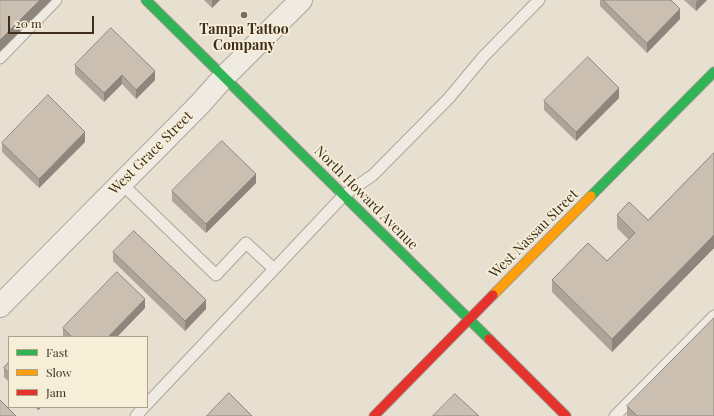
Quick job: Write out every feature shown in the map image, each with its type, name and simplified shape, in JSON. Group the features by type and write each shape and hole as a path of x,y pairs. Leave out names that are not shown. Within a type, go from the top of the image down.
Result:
{"main road":[{"name":"North Howard Avenue","path":"146,0 566,416"},
{"name":"West Nassau Street","path":"374,416 714,72"}],"street":[{"name":"West Grace Street","path":"0,306 301,0"}],"lane":[{"path":"0,58 56,0"},
{"path":"148,403 344,195 373,175 449,98 484,56 539,0"},
{"path":"121,184 216,274 246,243 274,269"},
{"path":"615,416 714,316"},
{"path":"136,416 143,408"}],"building":[{"path":"0,0 40,0 0,40"},
{"path":"603,0 671,0 680,9 647,43"},
{"path":"111,28 155,71 136,90 122,75 104,93 75,65"},
{"path":"588,57 619,88 576,132 544,101"},
{"path":"48,95 85,132 39,179 2,143"},
{"path":"222,141 256,174 206,224 172,191"},
{"path":"714,153 714,235 612,339 552,280 588,243 607,261 635,233 617,215 629,202 648,220"},
{"path":"134,231 206,300 185,321 113,252"},
{"path":"117,272 145,299 109,336 71,336 63,328"},
{"path":"714,318 714,416 637,416 627,406"},
{"path":"8,363 8,372 4,368"},
{"path":"229,393 252,416 207,416"},
{"path":"455,394 479,416 433,416"},
{"path":"0,400 16,416 0,416"}],"traffic: fast":[{"path":"146,0 489,339"},
{"path":"591,196 714,72"}],"traffic: slow":[{"path":"493,295 591,196"}],"traffic: jam":[{"path":"374,416 493,295"},
{"path":"489,339 566,416"}],"place":[{"name":"Tampa Tattoo Company","path":"244,15"}]}
